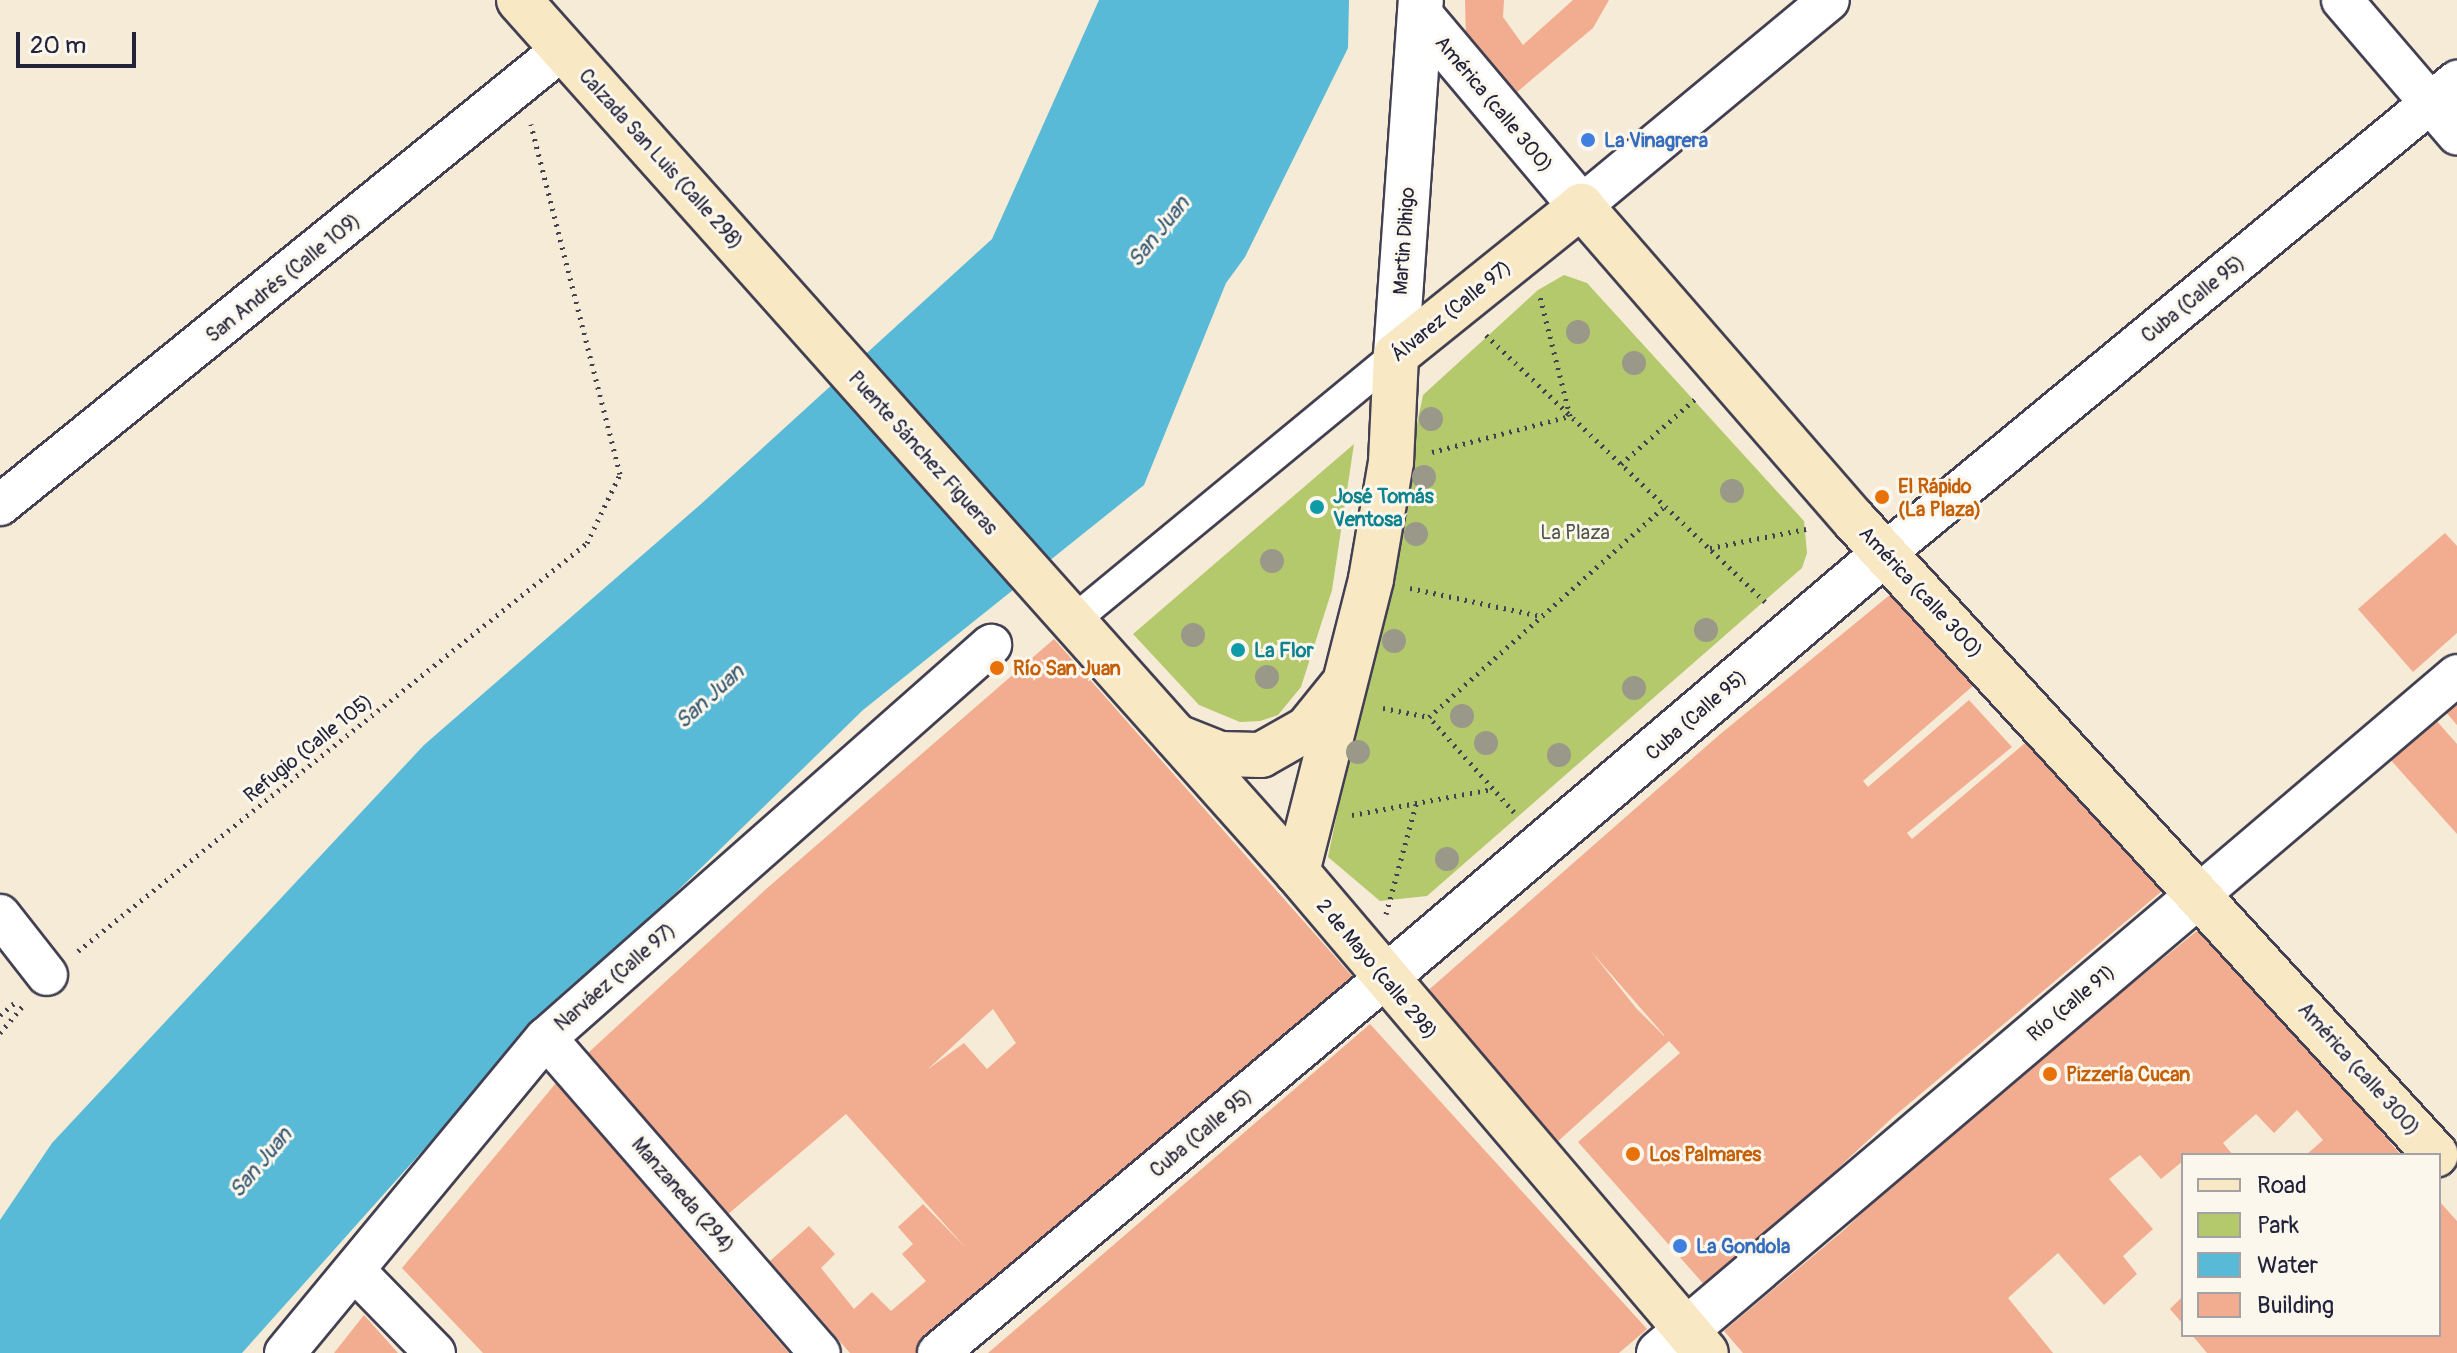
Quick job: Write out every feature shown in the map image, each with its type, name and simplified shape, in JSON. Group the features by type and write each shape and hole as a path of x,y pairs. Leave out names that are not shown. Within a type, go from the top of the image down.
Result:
{"main road":[{"name":"Calzada San Luis (Calle 298)","path":"519,0 803,318"},
{"name":"Álvarez (Calle 97)","path":"1396,355 1581,206"},
{"name":"América (calle 300)","path":"1581,206 1854,520 2201,893 2435,1153"},
{"name":"Puente Sánchez Figueras","path":"803,318 1043,588"},
{"name":"Martin Dihigo","path":"1297,872 1347,687 1371,579 1391,462 1396,355"},
{"name":"2 de Mayo (calle 298)","path":"1043,588 1297,872 1683,1345"},
{"name":"Martin Dihigo","path":"1176,737 1220,754 1261,755 1307,729 1347,687"},
{"name":"América (calle 300)","path":"2441,1159 2457,1178"}],"street":[{"name":"Álvarez (Calle 97)","path":"1581,206 1829,0"},
{"path":"2342,0 2444,92 2457,134"},
{"name":"América (calle 300)","path":"1420,8 1581,206"},
{"name":"Martin Dihigo","path":"1396,355 1420,8"},
{"name":"San Andrés (Calle 109)","path":"0,505 563,49"},
{"name":"Cuba (Calle 95)","path":"938,1353 1378,972 1544,846 1885,553 2444,92"},
{"name":"Álvarez (Calle 97)","path":"1073,621 1396,355"},
{"name":"Narváez (Calle 97)","path":"285,1353 356,1272 546,1038 991,645"},
{"name":"Río (calle 91)","path":"1683,1345 2201,893 2457,675"},
{"path":"0,915 47,975"},
{"name":"Manzaneda (294)","path":"546,1038 820,1353"},
{"path":"356,1272 435,1353"}],"path":[{"name":"Refugio (Calle 105)","path":"47,975 587,543 620,474 520,83"},
{"path":"1528,249 1570,416"},
{"path":"1456,307 1795,630"},
{"path":"1621,464 1726,373"},
{"path":"1391,462 1570,416"},
{"path":"1429,717 1665,506"},
{"path":"1709,548 1854,520"},
{"path":"1371,579 1541,616"},
{"path":"1347,687 1429,717 1544,846"},
{"path":"1312,823 1493,789"},
{"path":"1378,972 1416,803"}],"green space":[{"name":"La Plaza","path":"1564,275 1587,283 1804,521 1807,553 1802,568 1427,896 1380,901 1328,857 1423,395 1538,290"},
{"path":"1354,444 1332,590 1301,687 1278,715 1260,721 1240,722 1199,705 1133,634"}],"water":[{"name":"San Juan","path":"1099,0 1349,0 1348,48 1245,257 1226,283 1144,485 863,710 500,1064 242,1353 0,1353 0,1220 52,1143 424,745 701,504 992,239"}],"building":[{"path":"1465,0 1504,0 1503,17 1523,45 1573,0 1609,0 1593,28 1517,92 1466,39"},
{"path":"2445,533 2457,546 2457,633 2413,672 2358,609"},
{"path":"1897,589 1981,679 1863,781 1868,787 1969,700 2012,747 1907,833 1912,839 2031,738 2162,891 1892,1118 1708,1289 1578,1142 1680,1053 1669,1041 1556,1143 1424,994 1718,736","holes":["1590,950 1664,1035 1636,1008"]},
{"path":"1054,639 1359,984 915,1353 850,1353 770,1261 809,1226 835,1254 821,1268 854,1309 872,1292 891,1311 926,1281 902,1254 913,1244 898,1227 923,1204 966,1248 846,1114 727,1215 588,1053 765,890","holes":["993,1009 1016,1043 987,1069 964,1043 927,1070"]},
{"path":"2457,699 2457,725 2444,710"},
{"path":"2434,718 2457,744 2457,834 2388,757"},
{"path":"2203,926 2399,1153 2308,1153 2323,1140 2297,1110 2274,1133 2256,1114 2223,1143 2231,1153 2181,1153 2181,1163 2161,1179 2140,1155 2109,1179 2153,1229 2123,1256 2137,1274 2104,1305 2058,1253 2008,1298 2053,1353 1743,1353 1724,1331 1844,1230 1949,1132"},
{"path":"1370,1024 1647,1329 1619,1353 988,1353"},
{"path":"556,1083 789,1353 483,1353 402,1268"},
{"path":"2441,1203 2457,1221 2457,1353 2207,1353 2194,1337 2441,1337"},
{"path":"2181,1298 2181,1322 2170,1309"},
{"path":"364,1315 398,1353 334,1353"}],"place":[{"name":"La Vinagrera","path":"1588,140"},
{"name":"El Rápido (La Plaza)","path":"1882,497"},
{"name":"José Tomás Ventosa","path":"1317,507"},
{"name":"La Flor","path":"1238,650"},
{"name":"Río San Juan","path":"997,668"},
{"name":"Pizzería Cucan","path":"2050,1074"},
{"name":"Los Palmares","path":"1633,1154"},
{"name":"La Gondola","path":"1680,1246"}]}
